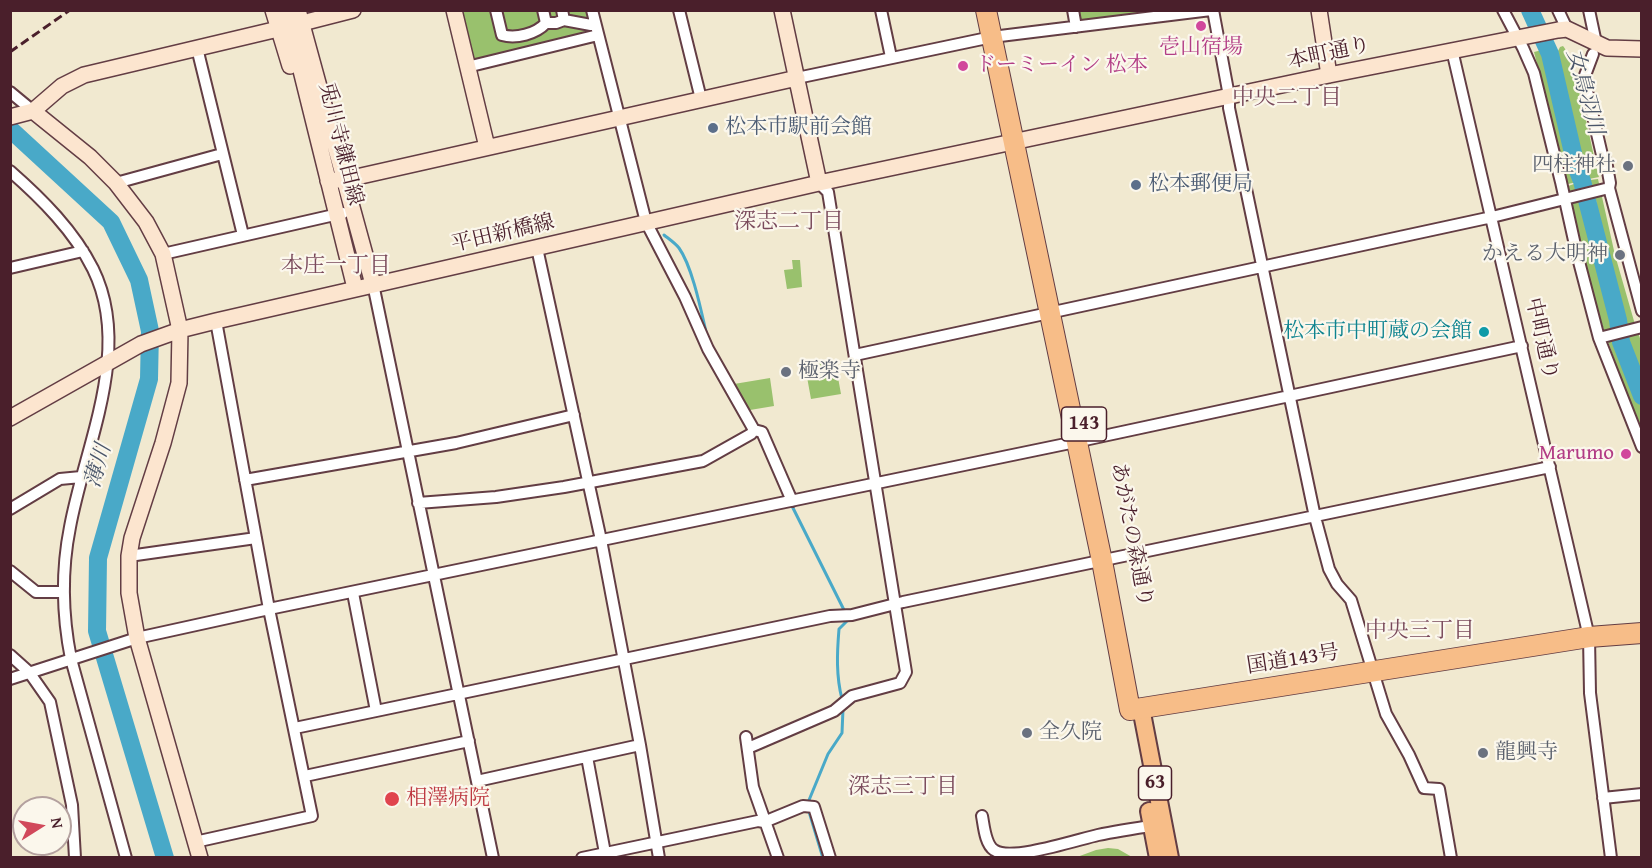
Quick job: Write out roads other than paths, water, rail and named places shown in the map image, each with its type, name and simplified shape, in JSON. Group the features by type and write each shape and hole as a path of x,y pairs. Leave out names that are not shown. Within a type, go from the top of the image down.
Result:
{"highway":[{"name":"あがたの森通り","path":"986,10 997,36"},
{"name":"あがたの森通り","path":"996,10 997,36 1082,441 1135,709"},
{"name":"国道143号","path":"1135,709 1589,637 1641,633"}],"main road":[{"name":"あがたの森通り","path":"1135,709 1158,824 1170,858"},
{"name":"あがたの森通り","path":"1158,824 1158,858"}],"street":[{"path":"273,10 305,114 317,142"},
{"path":"278,10 281,21 278,28"},
{"name":"兎川寺鎌田線","path":"286,10 316,128 317,142 336,180"},
{"name":"兎川寺鎌田線","path":"298,10 331,131 336,180 344,212 355,288"},
{"path":"331,131 328,99 309,16 353,10"},
{"path":"454,10 487,147"},
{"path":"496,10 501,35 508,37 534,32 546,23 556,23 563,15 591,25"},
{"path":"543,10 546,23"},
{"path":"592,10 646,222 685,297 708,349 756,431"},
{"path":"679,10 701,99"},
{"path":"778,858 753,787 747,742 842,704 852,696 900,683 906,672 828,192 819,183 782,10"},
{"path":"881,10 891,57"},
{"path":"1073,10 1076,27"},
{"path":"336,180 891,57 997,36 1212,10 1229,96 1229,108 1315,517 1329,569 1337,584 1351,600 1386,714 1425,788 1439,789 1451,858"},
{"path":"1320,10 1329,75"},
{"path":"1503,10 1520,37 1534,73 1568,198 1587,296 1641,447"},
{"path":"1558,10 1562,30 1595,49 1641,49"},
{"path":"1589,10 1595,49 1584,78 1602,155 1607,166 1606,189 1641,311"},
{"path":"23,114 62,86 84,75 278,28"},
{"name":"本町通り","path":"1018,141 1329,75 1562,30"},
{"path":"467,67 598,36"},
{"path":"197,48 243,235"},
{"name":"中町通り","path":"1452,50 1589,637 1590,693 1611,858"},
{"path":"10,92 23,114 90,157 116,183 146,222 163,254 177,331 179,383 163,443 138,517 129,556 129,593 133,640 200,858"},
{"name":"平田新橋線","path":"10,418 141,344 177,331 646,222 1018,141"},
{"path":"116,183 222,154"},
{"path":"10,171 65,226 83,251 102,291 107,315 112,360 69,528 63,592 66,632 126,858"},
{"path":"855,355 1492,217 1606,189"},
{"path":"163,254 344,212"},
{"name":"兎川寺鎌田線","path":"344,212 373,284"},
{"path":"537,248 601,540 659,858"},
{"path":"10,268 83,251"},
{"path":"373,284 493,858"},
{"path":"195,842 312,816 269,609 216,321"},
{"path":"1601,337 1641,327"},
{"path":"10,679 133,640 269,609 1082,441 1522,346"},
{"path":"245,480 456,443 574,415"},
{"path":"418,503 496,497 589,483 703,461 756,431 762,432 790,501"},
{"path":"295,728 896,605 1551,467"},
{"path":"10,508 60,479 81,477"},
{"path":"129,556 256,537"},
{"path":"10,571 36,592 63,592"},
{"path":"353,592 376,711"},
{"path":"10,655 29,672 50,702 54,714 72,805 75,858"},
{"path":"305,776 469,741"},
{"path":"477,781 640,746"},
{"path":"587,757 605,853"},
{"path":"1604,798 1641,794"},
{"path":"582,858 758,821 764,822 806,806 814,807 830,858"},
{"path":"982,816 989,845 994,851 1004,854 1059,846 1097,835 1158,824"}],"waterway":[{"name":"女鳥羽川","path":"1530,10 1550,54 1576,166 1582,181 1618,320 1621,342 1642,396"},
{"name":"薄川","path":"10,129 111,222 139,280 150,331 149,379 98,558 97,631 165,858"},
{"path":"664,235 679,248 684,256 696,288 706,332"},
{"path":"791,504 845,612 847,621 839,629 838,647 838,673 842,699"},
{"path":"823,858 807,805 828,754 842,733 843,709"}],"railway":[{"path":"10,52 70,10"}],"place":[{"name":"壱山宿場","path":"1201,26"},
{"name":"ドーミーイン 松本","path":"963,66"},
{"name":"松本市駅前会館","path":"713,128"},
{"name":"四柱神社","path":"1628,166"},
{"name":"松本郵便局","path":"1136,185"},
{"name":"かえる大明神","path":"1620,255"},
{"name":"松本市中町蔵の会館","path":"1484,332"},
{"name":"極楽寺","path":"786,372"},
{"name":"Marumo","path":"1626,454"},
{"name":"全久院","path":"1027,733"},
{"name":"龍興寺","path":"1483,753"},
{"name":"相澤病院","path":"392,799"}],"district":[{"name":"中央二丁目","path":"1287,98"},
{"name":"深志二丁目","path":"789,222"},
{"name":"本庄一丁目","path":"336,266"},
{"name":"中央三丁目","path":"1420,631"},
{"name":"深志三丁目","path":"903,787"}]}
